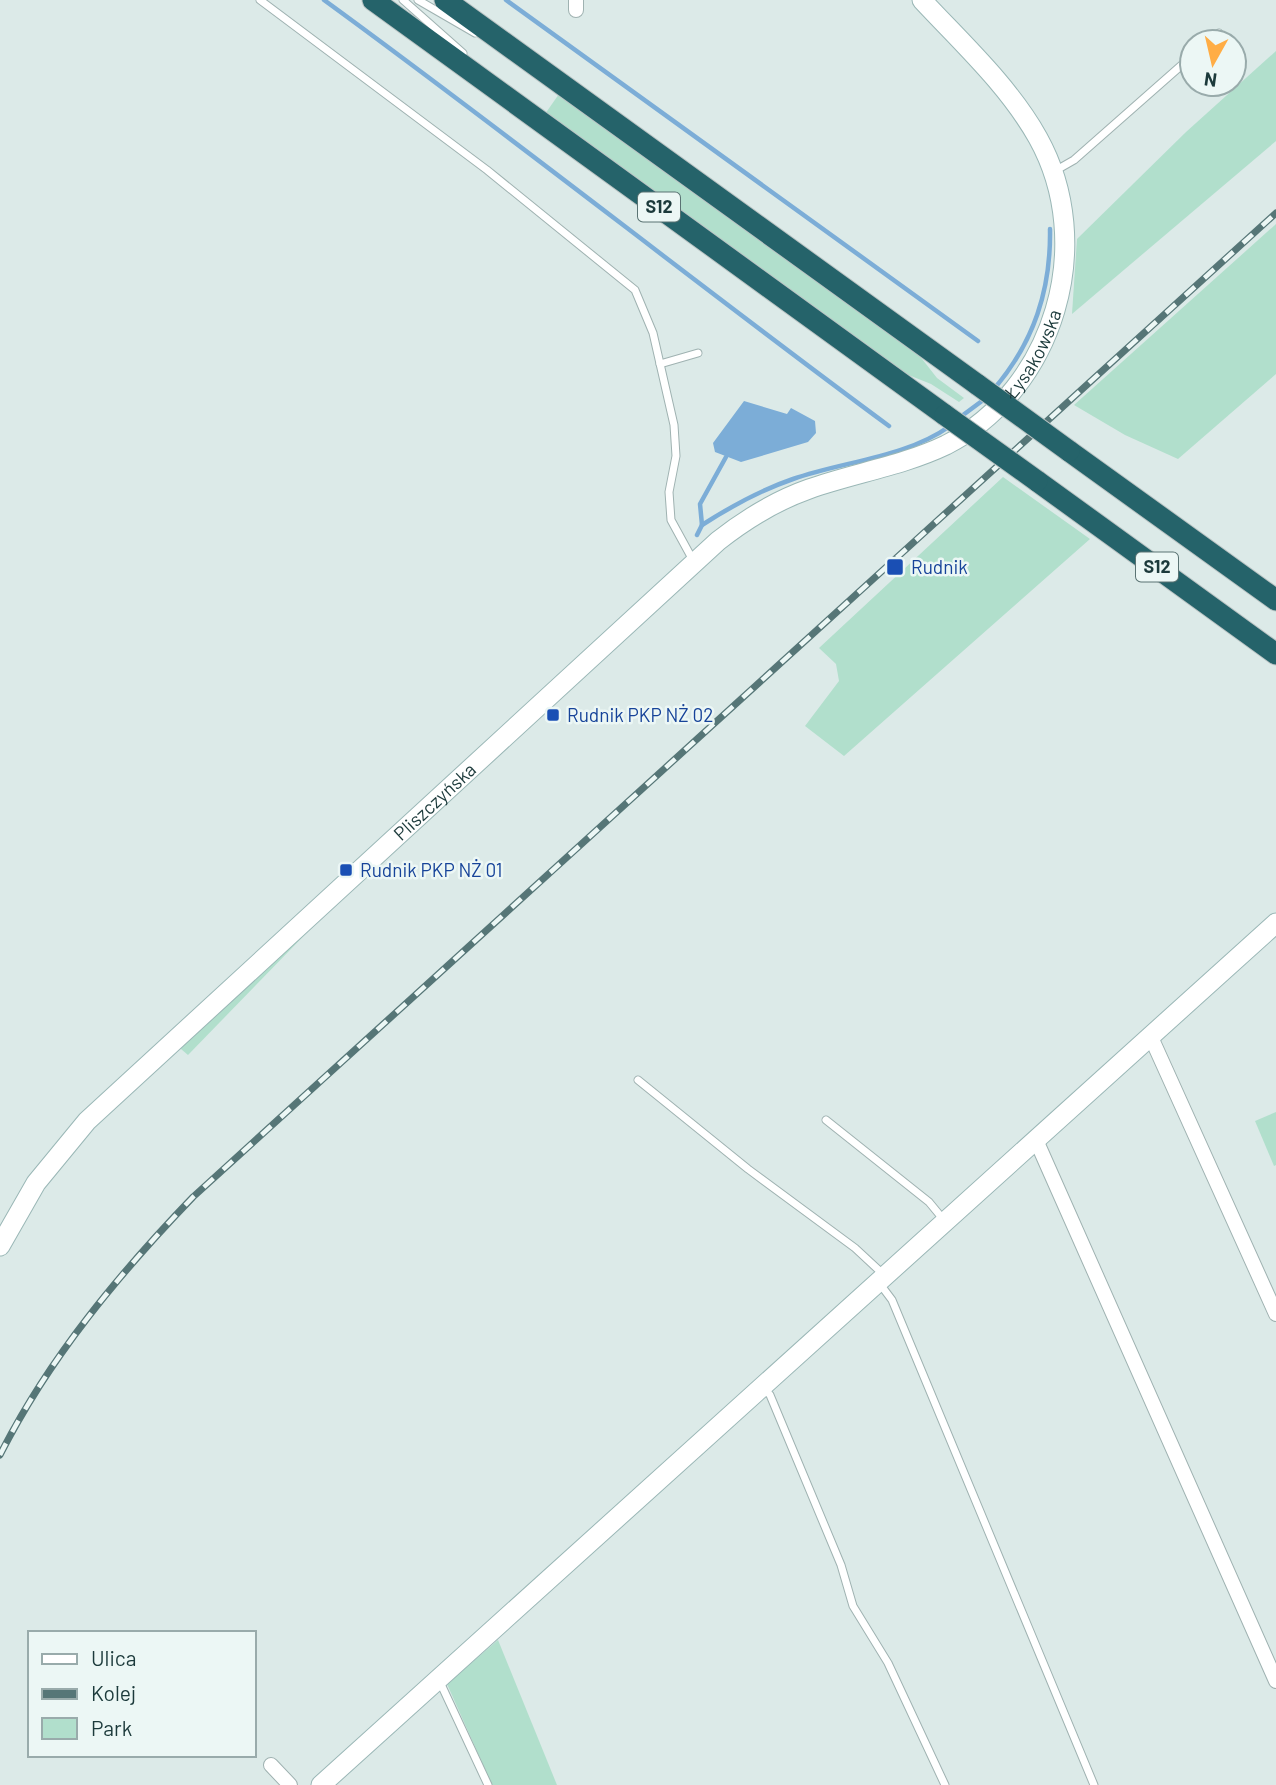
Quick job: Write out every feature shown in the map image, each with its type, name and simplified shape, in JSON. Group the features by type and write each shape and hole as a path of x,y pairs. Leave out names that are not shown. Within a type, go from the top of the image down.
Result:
{"highway":[{"name":"S12","path":"373,0 1276,654"},
{"name":"S12","path":"445,0 1276,600"}],"street":[{"name":"Łysakowska","path":"694,562 735,528 781,500 812,488 911,459 947,444 976,425 1018,383 1045,339 1061,289 1064,222 1052,172 1038,139 1009,96 922,0"},
{"name":"Pliszczyńska","path":"0,1245 36,1183 87,1122 694,562"},
{"path":"321,1785 883,1280 1150,1035 1274,928"},
{"path":"1150,1035 1276,1314"},
{"path":"1036,1140 1276,1681"},
{"path":"271,1765 290,1785"}],"lane":[{"path":"260,0 498,179 628,283 641,303 660,364 676,439 669,508 674,528 694,562"},
{"path":"402,0 542,123"},
{"path":"418,0 563,85"},
{"path":"1052,172 1074,160 1178,68"},
{"path":"660,364 698,353"},
{"path":"638,1080 748,1169 855,1248 883,1280 1094,1785"},
{"path":"826,1120 929,1202 946,1223"},
{"path":"763,1388 770,1395 841,1565 853,1606 888,1663 946,1785"},
{"path":"439,1680 488,1785"}],"green space":[{"path":"1276,51 1276,141 1072,314 1077,239 1224,98 1248,98 1248,76"},
{"path":"559,94 919,355 937,378 964,398 959,402 931,384 906,374 545,114"},
{"path":"1276,224 1276,374 1178,459 1125,435 1074,405"},
{"path":"1003,477 1090,539 844,756 805,726 839,681 836,664 819,648"},
{"path":"325,914 188,1055 174,1043"},
{"path":"1276,1112 1276,1165 1274,1166 1255,1121"},
{"path":"498,1640 557,1785 492,1785 447,1684"}],"water":[{"path":"744,401 787,414 791,408 815,421 816,433 808,442 741,462 715,452 713,443"}],"waterway":[{"path":"324,0 889,426"},
{"path":"506,0 978,341"},
{"path":"994,389 1030,334 1043,294 1050,251 1050,229"},
{"path":"959,418 986,398"},
{"path":"702,525 746,499 781,483 894,452 932,437 950,426"},
{"path":"697,535 702,525 700,504 726,457"}],"railway":[{"path":"0,1455 19,1419 63,1351 112,1287 193,1197 1276,213"}],"place":[{"name":"Rudnik","path":"895,567"},
{"name":"Rudnik PKP NŻ 02","path":"553,715"},
{"name":"Rudnik PKP NŻ 01","path":"346,870"}]}
